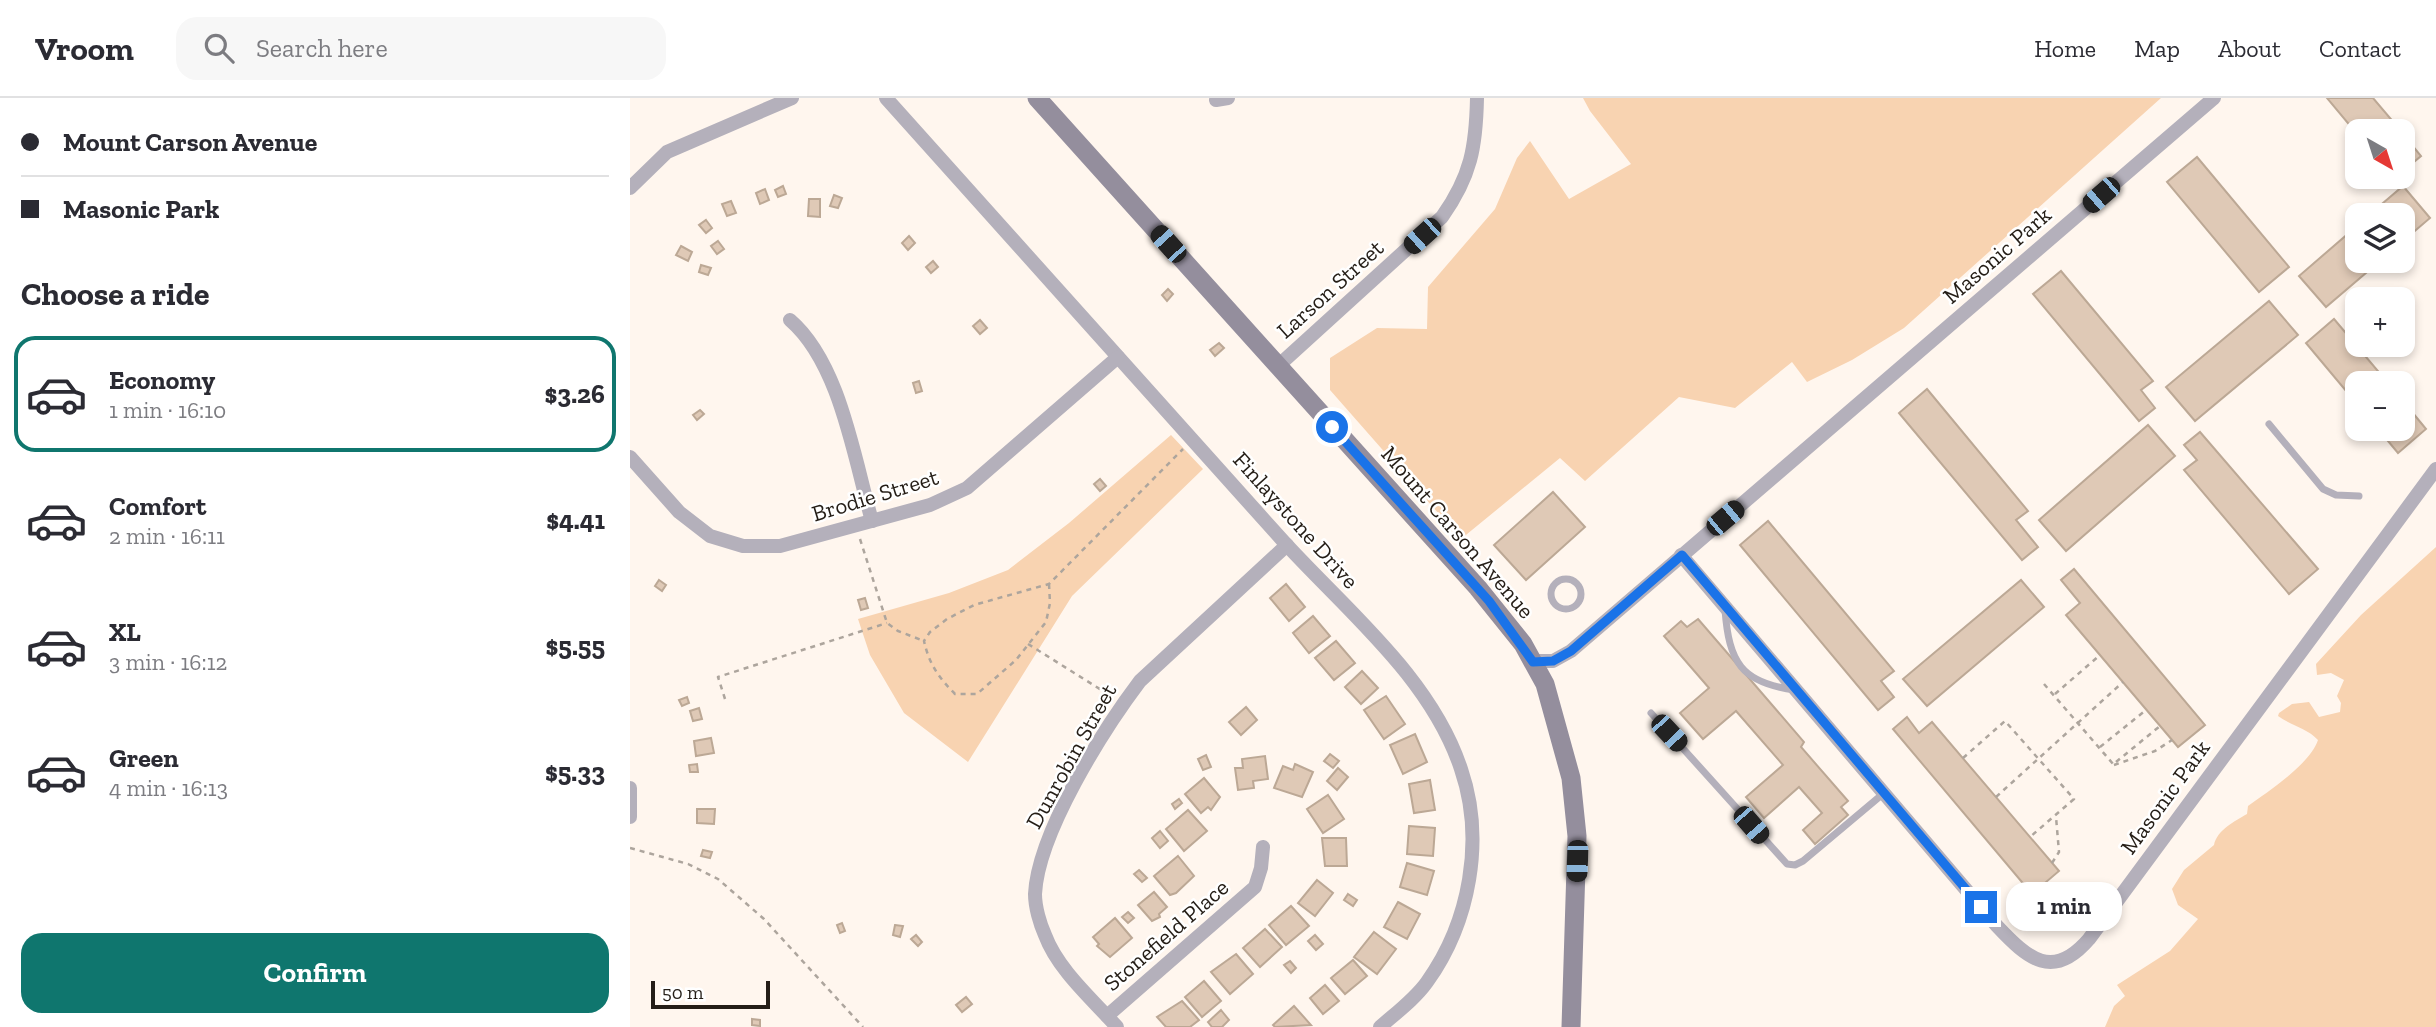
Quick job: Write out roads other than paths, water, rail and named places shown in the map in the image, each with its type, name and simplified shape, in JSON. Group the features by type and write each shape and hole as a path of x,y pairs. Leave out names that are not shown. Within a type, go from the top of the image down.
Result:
{"main road":[{"name":"Mount Carson Avenue","path":"1037,98 1478,588 1533,662 1545,684 1565,752 1575,804 1577,849 1571,1027"}],"street":[{"path":"630,188 647,168 667,152 792,98"},
{"name":"Finlaystone Drive","path":"886,98 1287,545 1394,659 1434,711 1461,768 1473,824 1474,857 1460,921 1427,983 1380,1027"},
{"name":"Larson Street","path":"1278,366 1442,217 1460,192 1473,159 1477,98"},
{"name":"Masonic Park","path":"1533,662 1553,661 1571,651 2214,98"},
{"path":"790,320 812,342 829,372 872,521"},
{"name":"Brodie Street","path":"630,457 688,521 710,536 755,548 780,546 930,505 967,488 1118,357"},
{"name":"Masonic Park","path":"1682,555 2016,945 2043,962 2067,960 2089,939 2436,469"},
{"name":"Dunrobin Street","path":"1112,1022 1057,958 1045,937 1035,897 1038,869 1052,829 1123,704 1157,662 1287,545"},
{"path":"630,788 630,817"},
{"name":"Stonefield Place","path":"1112,1022 1255,887 1261,868 1263,847"}],"lane":[{"path":"2269,424 2323,489 2336,495 2359,496"},
{"path":"1569,579 1577,584 1580,598 1570,609 1560,609 1552,602 1550,592 1555,583 1569,579"},
{"path":"1725,606 1728,641 1738,665 1759,682 1797,690"},
{"path":"1651,713 1787,864 1795,865 1803,861 1884,793"}]}
